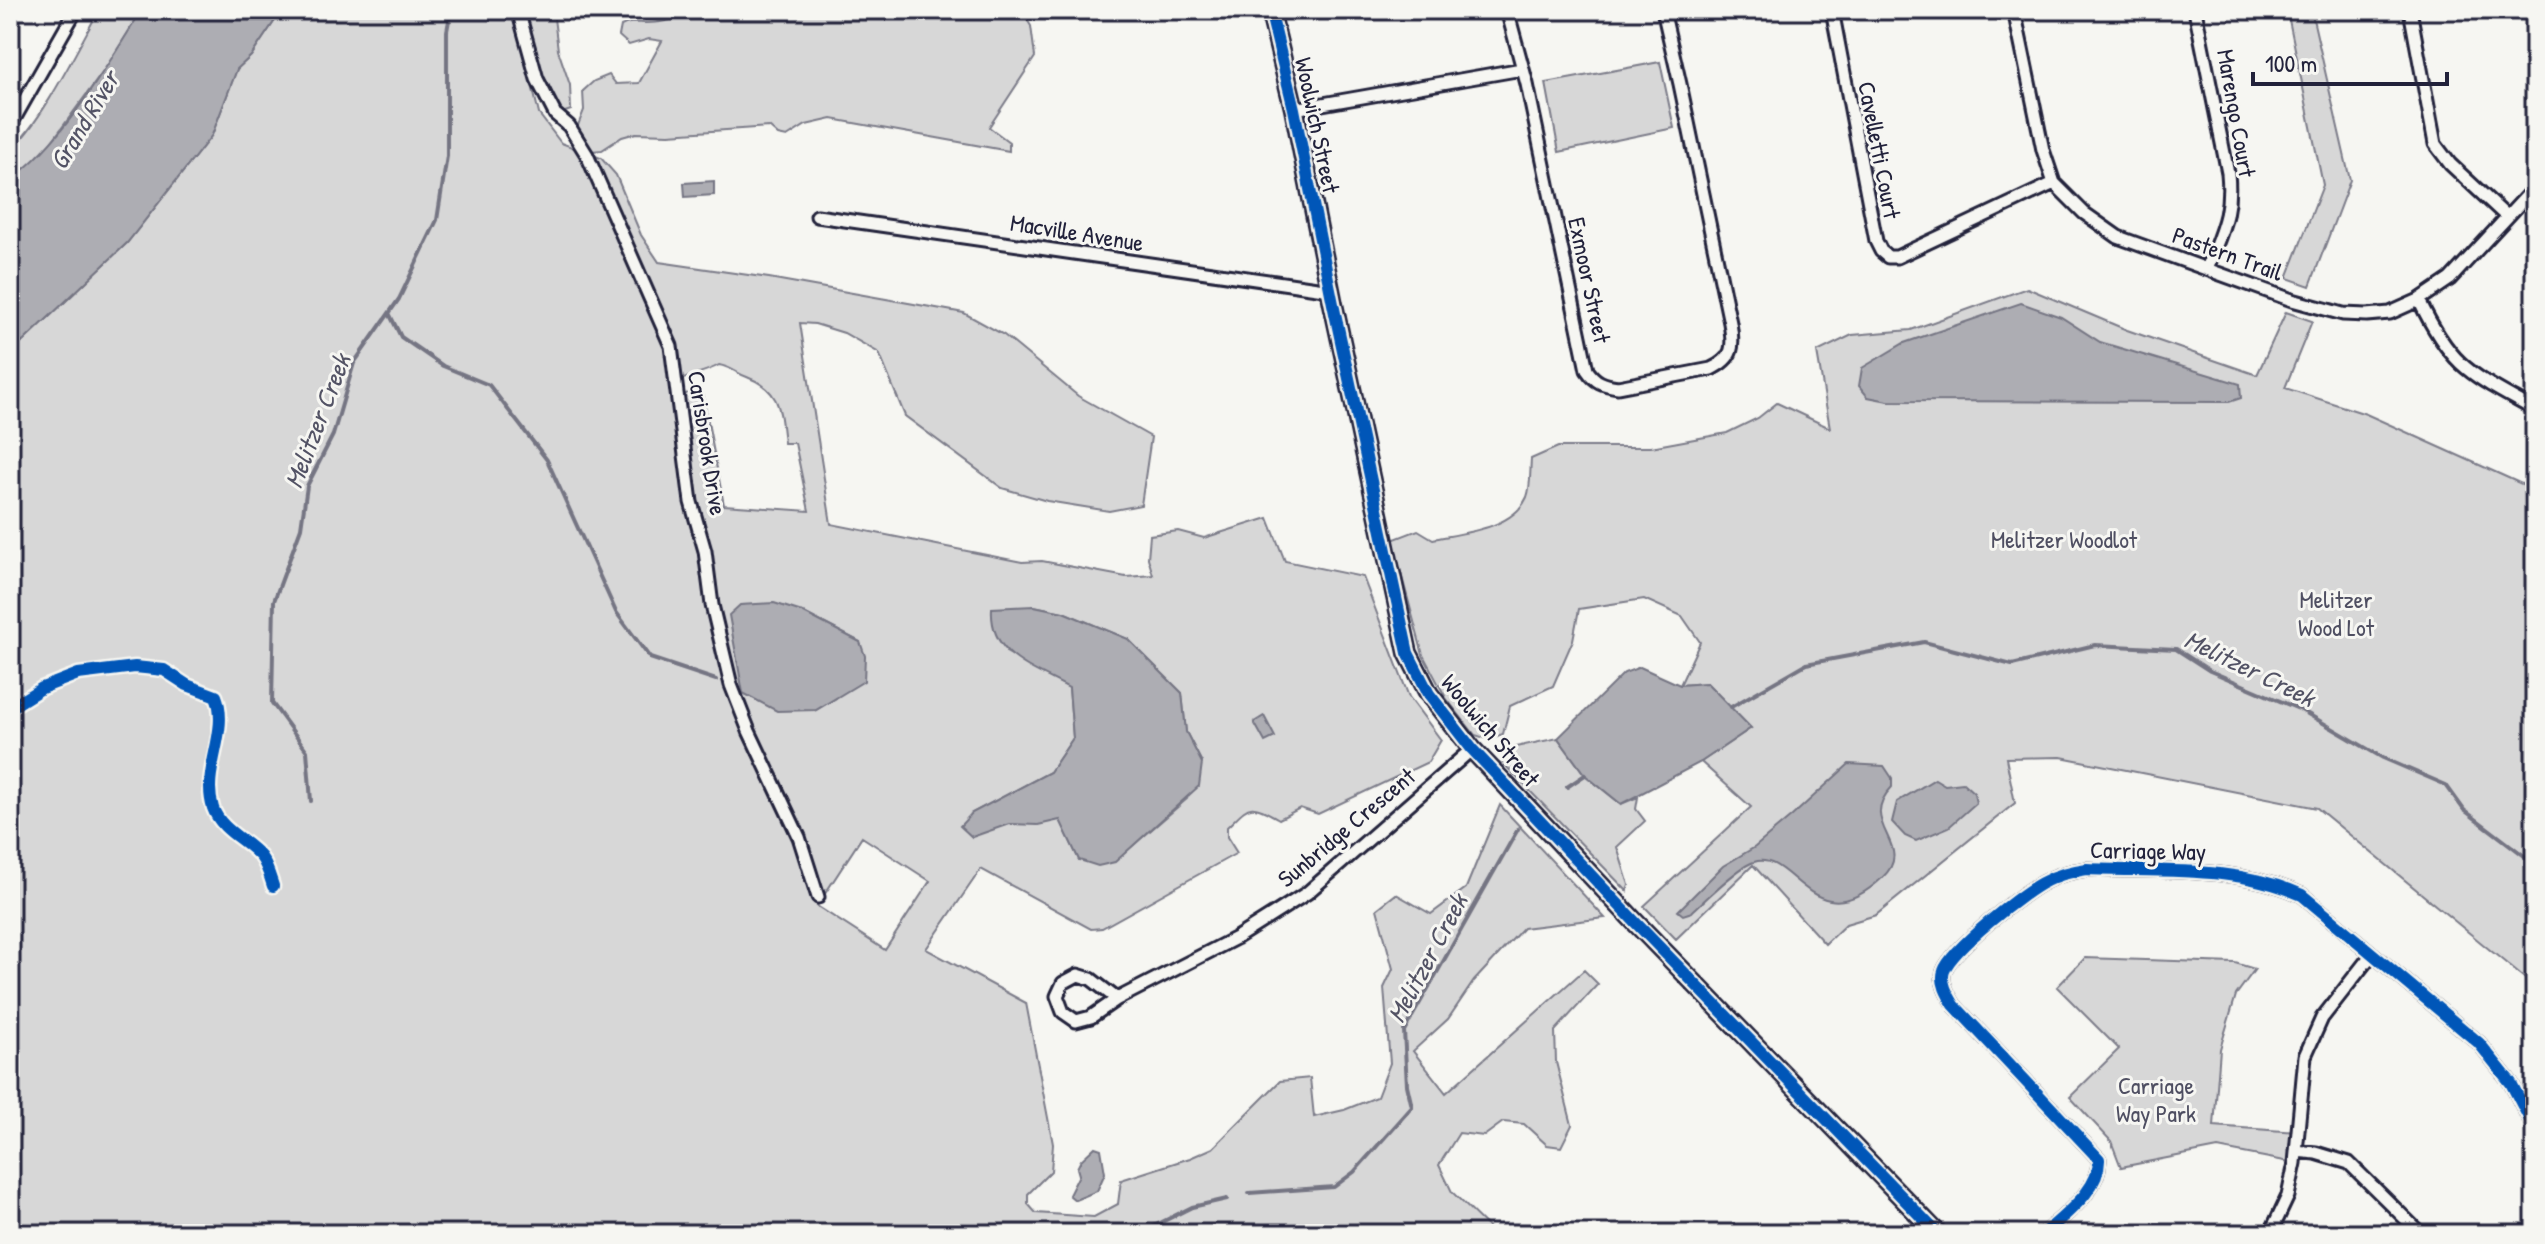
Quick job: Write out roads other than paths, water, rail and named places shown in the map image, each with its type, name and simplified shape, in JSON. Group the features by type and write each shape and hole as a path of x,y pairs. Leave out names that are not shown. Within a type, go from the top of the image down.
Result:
{"street":[{"path":"10,126 76,10"},
{"name":"Carisbrook Drive","path":"518,10 537,79 555,114 569,126 587,155 671,346 691,502 705,551 712,605 731,685 799,837 818,897"},
{"name":"Woolwich Street","path":"1270,10 1294,109 1408,653 1429,694 1472,749 1636,923 1938,1234"},
{"path":"1294,109 1522,69 1507,10"},
{"name":"Exmoor Street","path":"1522,69 1587,370 1604,385 1618,387 1711,369 1724,363 1731,353 1731,330 1663,10"},
{"name":"Cavelletti Court","path":"1832,10 1876,241 1888,257 1897,257 2054,183"},
{"name":"Pastern Trail","path":"2014,10 2043,150 2054,183 2084,213 2118,237 2292,300 2343,314 2390,313 2419,300 2450,279 2535,187"},
{"name":"Marengo Court","path":"2195,10 2230,191 2229,210 2207,269"},
{"path":"2410,10 2435,144 2450,164 2507,217"},
{"name":"Macville Avenue","path":"817,216 1331,290"},
{"path":"2419,300 2442,344 2456,362 2473,376 2535,410"},
{"name":"Sunbridge Crescent","path":"1117,999 1091,979 1078,975 1063,983 1057,996 1063,1012 1076,1021 1091,1017 1117,999 1236,938 1307,893 1472,749"},
{"name":"Carriage Way","path":"2044,1234 2093,1185 2099,1172 2099,1159 1954,1005 1946,990 1943,974 1949,961 2009,905 2045,881 2087,869 2239,875 2275,883 2302,895 2372,954"},
{"path":"2270,1234 2288,1196 2296,1151 2305,1056 2322,1018 2372,954 2479,1043 2511,1083 2535,1129"},
{"path":"2296,1151 2316,1153 2349,1163 2421,1234"}],"water":[{"name":"Grand River","path":"142,10 282,10 251,56 237,69 212,135 127,243 10,354 10,180 30,164 66,124 99,79"},
{"path":"714,181 714,195 685,197 684,183"},
{"path":"2021,303 2061,317 2100,342 2240,384 2241,398 2229,402 1888,401 1868,397 1859,386 1862,368 1904,343"},
{"path":"774,603 802,612 860,642 865,656 864,681 816,710 777,711 743,693 729,615 740,605"},
{"path":"1034,606 1063,612 1128,639 1182,693 1186,732 1202,763 1199,786 1115,862 1098,866 1079,860 1060,820 1038,825 1009,824 972,837 960,826 972,813 1050,772 1073,738 1069,688 1016,658 998,638 993,624 992,608"},
{"path":"1640,667 1680,685 1707,683 1751,728 1701,762 1621,804 1585,775 1558,738 1624,673"},
{"path":"1264,716 1275,737 1265,742 1254,722"},
{"path":"1849,764 1884,766 1892,778 1892,787 1882,800 1880,813 1894,855 1891,866 1882,878 1859,895 1839,901 1822,898 1768,862 1754,862 1731,876 1692,912 1683,915 1678,911 1723,866 1755,847"},
{"path":"1935,779 1945,785 1963,783 1974,793 1976,803 1949,827 1916,841 1905,836 1892,822 1897,802"},
{"path":"1095,1147 1101,1149 1105,1173 1097,1191 1075,1200 1069,1195 1079,1175 1077,1168"}],"waterway":[{"name":"Melitzer Creek","path":"311,801 307,751 272,703 274,601 301,528 307,486 333,435 354,363 399,299 437,220 447,156 447,31 451,10"},
{"path":"389,313 401,337 443,366 489,385 547,460 616,612 650,658 716,680"},
{"name":"Melitzer Creek","path":"1731,707 1806,664 1924,642 2012,665 2095,645 2176,649 2210,671 2301,710 2383,758 2446,785 2464,810 2535,864"},
{"path":"1567,787 1585,775"},
{"name":"Melitzer Creek","path":"1249,1193 1334,1187 1354,1172 1412,1107 1407,1085 1404,1031 1518,829"},
{"name":"Melitzer Creek","path":"1138,1234 1192,1207 1227,1199"}],"park label":[{"name":"Melitzer Woodlot","path":"2064,539"},
{"name":"Melitzer Wood Lot","path":"2336,613"},
{"name":"Carriage Way Park","path":"2156,1099"}]}
